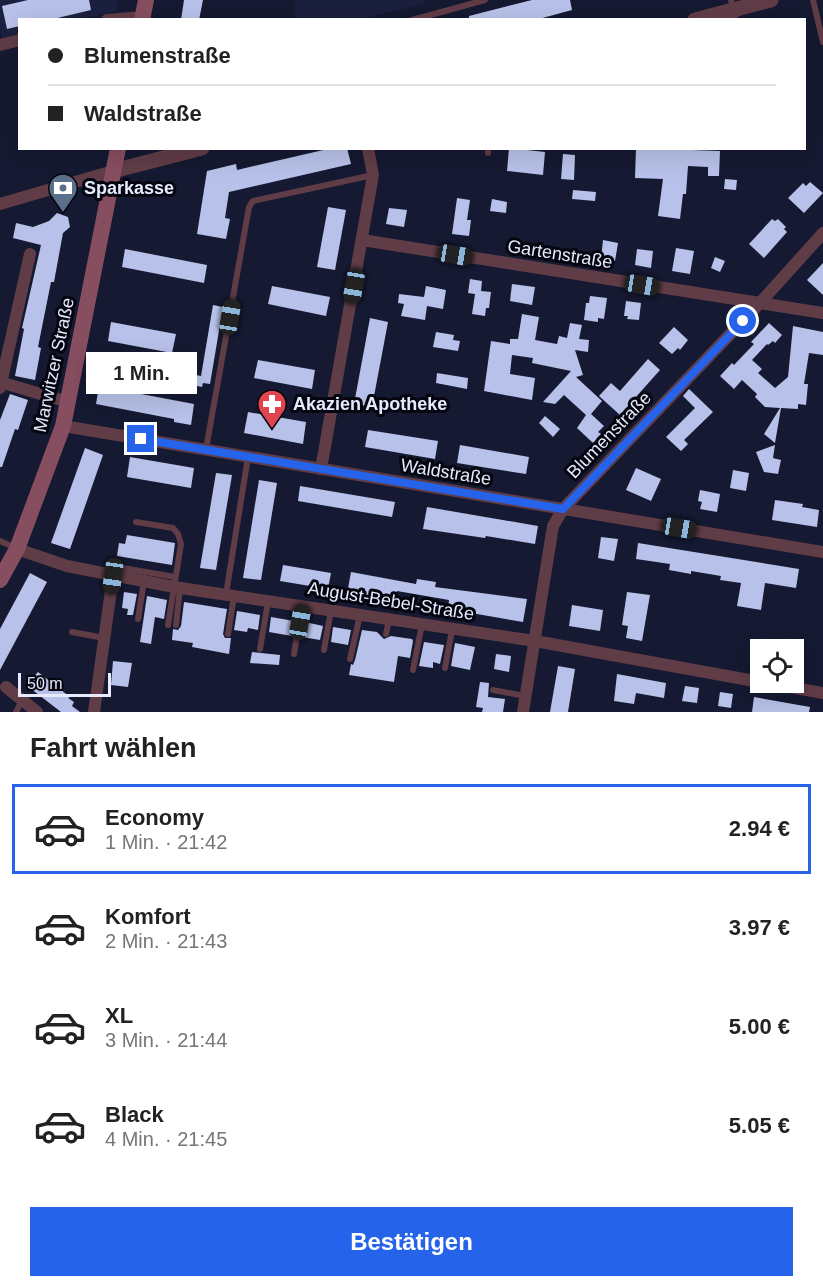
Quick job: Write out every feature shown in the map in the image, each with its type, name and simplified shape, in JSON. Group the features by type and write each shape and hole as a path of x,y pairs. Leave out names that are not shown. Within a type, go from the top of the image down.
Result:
{"main road":[{"path":"143,18 146,0"},
{"name":"Marwitzer Straße","path":"0,580 17,549 63,426 118,150"}],"street":[{"path":"703,18 771,0"},
{"path":"0,45 18,40"},
{"path":"0,204 194,150"},
{"path":"321,469 373,175 368,150"},
{"name":"Blumenstraße","path":"523,712 553,526 563,509 759,304 823,233"},
{"name":"Gartenstraße","path":"362,240 823,314"},
{"path":"30,254 1,384 68,402"},
{"name":"Waldstraße","path":"63,426 823,552"},
{"name":"August-Bebel-Straße","path":"17,549 67,566 113,576 177,584 230,595 535,641 750,680"},
{"path":"94,712 113,576"},
{"path":"6,687 37,712"},
{"name":"August-Bebel-Straße","path":"804,690 823,693"}],"lane":[{"path":"419,18 485,0"},
{"path":"813,0 823,42"},
{"path":"206,450 249,207 253,201 373,175"},
{"path":"228,634 230,595 248,457"},
{"path":"136,522 173,528 178,534 181,544 176,625"},
{"path":"0,541 17,549"},
{"path":"113,576 117,567 177,584"},
{"path":"138,619 144,581"},
{"path":"168,625 177,584"},
{"path":"260,649 268,601"},
{"path":"294,654 302,606"},
{"path":"324,650 331,610"},
{"path":"350,659 360,615"},
{"path":"386,634 389,619"},
{"path":"413,670 422,624"},
{"path":"445,668 452,630"},
{"path":"72,633 104,638"},
{"path":"493,690 526,696"},
{"path":"16,712 22,700"}],"shaded area":[{"path":"0,0 119,0 116,11 86,18 18,18 18,35 2,39"},
{"path":"294,0 424,0 424,4 364,18 296,18"}],"building":[{"path":"28,0 89,0 91,10 57,18 18,18 18,26 7,29 2,6"},
{"path":"184,0 203,0 199,18 181,18"},
{"path":"532,0 570,0 572,10 542,18 469,18 469,16"},
{"path":"323,150 348,150 351,164 229,192 225,218 230,219 226,239 197,234 207,171 236,164 237,170"},
{"path":"509,150 545,152 543,175 507,171"},
{"path":"636,150 720,151 719,176 708,176 708,167 688,166 686,194 683,194 680,219 658,216 663,179 635,178"},
{"path":"563,154 575,155 574,180 561,179"},
{"path":"725,179 737,180 736,190 724,189"},
{"path":"810,182 823,193 804,213 788,198 803,183 806,186"},
{"path":"573,190 596,192 595,201 572,199"},
{"path":"457,198 470,200 467,220 471,220 469,236 452,234"},
{"path":"492,199 507,202 506,213 490,211"},
{"path":"328,207 346,210 335,270 317,267"},
{"path":"389,208 407,210 404,227 386,224"},
{"path":"57,213 68,217 70,227 63,233 54,282 51,282 38,347 41,348 35,380 15,376 24,329 22,328 41,245 13,238 16,223 33,227 49,221"},
{"path":"772,219 775,221 778,219 786,227 784,229 787,232 764,258 749,244"},
{"path":"603,240 618,243 615,261 601,259"},
{"path":"676,248 694,251 690,274 672,271"},
{"path":"125,249 207,265 204,283 122,267"},
{"path":"637,249 653,251 651,268 635,265"},
{"path":"715,257 725,261 720,272 711,268"},
{"path":"823,263 823,295 807,280"},
{"path":"470,279 482,281 481,291 491,292 489,308 486,308 485,316 472,314 475,294 468,293"},
{"path":"512,284 535,287 532,305 510,301"},
{"path":"272,286 330,297 326,316 268,304"},
{"path":"426,286 446,290 443,309 427,306 425,320 401,316 404,304 398,303 399,294 424,297"},
{"path":"590,296 607,298 604,319 598,318 598,322 584,320 586,303 589,303"},
{"path":"626,301 641,303 639,320 627,319 628,316 624,316"},
{"path":"213,305 223,307 210,384 203,383 202,387 173,381 175,371 201,376"},
{"path":"522,314 539,317 535,340 557,344 559,336 567,338 570,323 582,325 579,339 589,340 588,352 575,350 583,375 576,377 602,401 591,414 604,426 598,432 601,434 593,443 577,428 586,415 564,395 555,404 543,402 571,371 532,363 533,358 512,355 510,374 535,378 532,400 484,391 491,341 510,344 510,339 518,339"},
{"path":"370,318 388,322 372,407 354,404"},
{"path":"111,322 176,334 172,353 108,341"},
{"path":"769,323 782,335 775,343 773,341 767,344 752,360 762,369 758,373 775,388 788,377 793,326 823,332 823,355 809,353 804,384 808,384 806,405 798,404 798,409 781,408 775,443 764,434 780,408 765,407 755,397 757,394 742,380 734,389 720,376 754,344 751,342"},
{"path":"674,327 688,340 680,350 678,348 672,354 659,343"},
{"path":"436,332 454,335 453,340 460,341 458,351 433,347"},
{"path":"648,359 660,370 620,415 599,396 611,383 620,391"},
{"path":"258,360 315,370 312,389 254,378"},
{"path":"437,373 468,378 467,389 436,383"},
{"path":"99,386 194,404 191,425 174,422 174,419 96,404"},
{"path":"689,389 713,412 684,440 688,444 681,451 666,437 695,408 683,396"},
{"path":"10,394 28,400 18,430 15,429 2,467 0,467 0,420"},
{"path":"248,412 306,422 303,444 244,433"},
{"path":"545,416 560,429 553,437 539,423"},
{"path":"368,430 438,441 435,459 365,447"},
{"path":"460,445 529,457 526,474 457,463"},
{"path":"775,445 773,458 781,460 778,474 764,472 756,452"},
{"path":"85,448 103,455 70,549 51,543"},
{"path":"130,457 194,468 191,488 127,477"},
{"path":"636,468 661,479 651,501 626,490"},
{"path":"733,470 749,473 746,491 730,488"},
{"path":"216,473 232,475 216,570 200,568"},
{"path":"259,480 277,483 261,580 243,578"},
{"path":"300,486 395,502 392,517 298,501"},
{"path":"700,490 720,494 717,512 700,509 702,502 698,501"},
{"path":"775,500 803,504 802,507 819,510 817,527 772,520"},
{"path":"427,507 538,526 535,544 423,529"},
{"path":"127,535 175,543 172,565 117,556 119,543 125,544"},
{"path":"601,537 618,539 614,561 598,558"},
{"path":"638,543 799,569 796,588 765,583 761,610 737,606 741,583 720,580 721,576 669,570 670,564 636,559"},
{"path":"283,565 331,573 328,589 280,581"},
{"path":"351,572 416,584 417,579 436,582 435,587 527,599 523,622 448,609 449,600 397,591 395,602 347,594"},
{"path":"30,573 47,582 0,670 0,629"},
{"path":"124,592 137,594 133,615 127,615 128,609 122,608"},
{"path":"627,592 650,595 642,641 626,638 628,626 622,625"},
{"path":"147,596 167,600 164,619 155,617 151,644 140,642"},
{"path":"184,602 227,609 223,634 225,638 231,638 229,654 192,647 193,643 172,640 173,629 178,630 181,626"},
{"path":"572,605 603,610 600,631 569,626"},
{"path":"237,611 260,615 258,630 248,628 247,632 234,630"},
{"path":"271,617 294,621 292,636 269,632"},
{"path":"305,622 323,626 320,640 302,637"},
{"path":"333,627 351,630 348,645 331,642"},
{"path":"362,630 377,632 384,639 391,636 412,639 410,658 398,656 394,682 349,675"},
{"path":"424,642 444,645 440,664 433,662 433,668 419,666"},
{"path":"455,643 475,647 470,670 451,666"},
{"path":"252,652 280,655 279,665 250,663"},
{"path":"496,654 511,656 509,672 494,669"},
{"path":"113,661 132,663 128,687 111,685"},
{"path":"558,666 575,669 568,712 550,712"},
{"path":"38,672 70,697 68,698 74,702 72,706 80,712 61,712 26,685"},
{"path":"617,674 666,683 664,698 636,693 634,704 614,701"},
{"path":"480,682 489,683 488,697 505,699 503,712 482,712 483,708 476,707"},
{"path":"685,686 699,688 697,703 682,701"},
{"path":"720,692 733,694 731,708 718,706"},
{"path":"754,697 810,707 809,712 752,712"}],"place":[{"name":"Sparkasse","path":"63,214"},
{"name":"Akazien Apotheke","path":"272,430"}],"route":[{"path":"141,439 563,509 743,321"}]}
